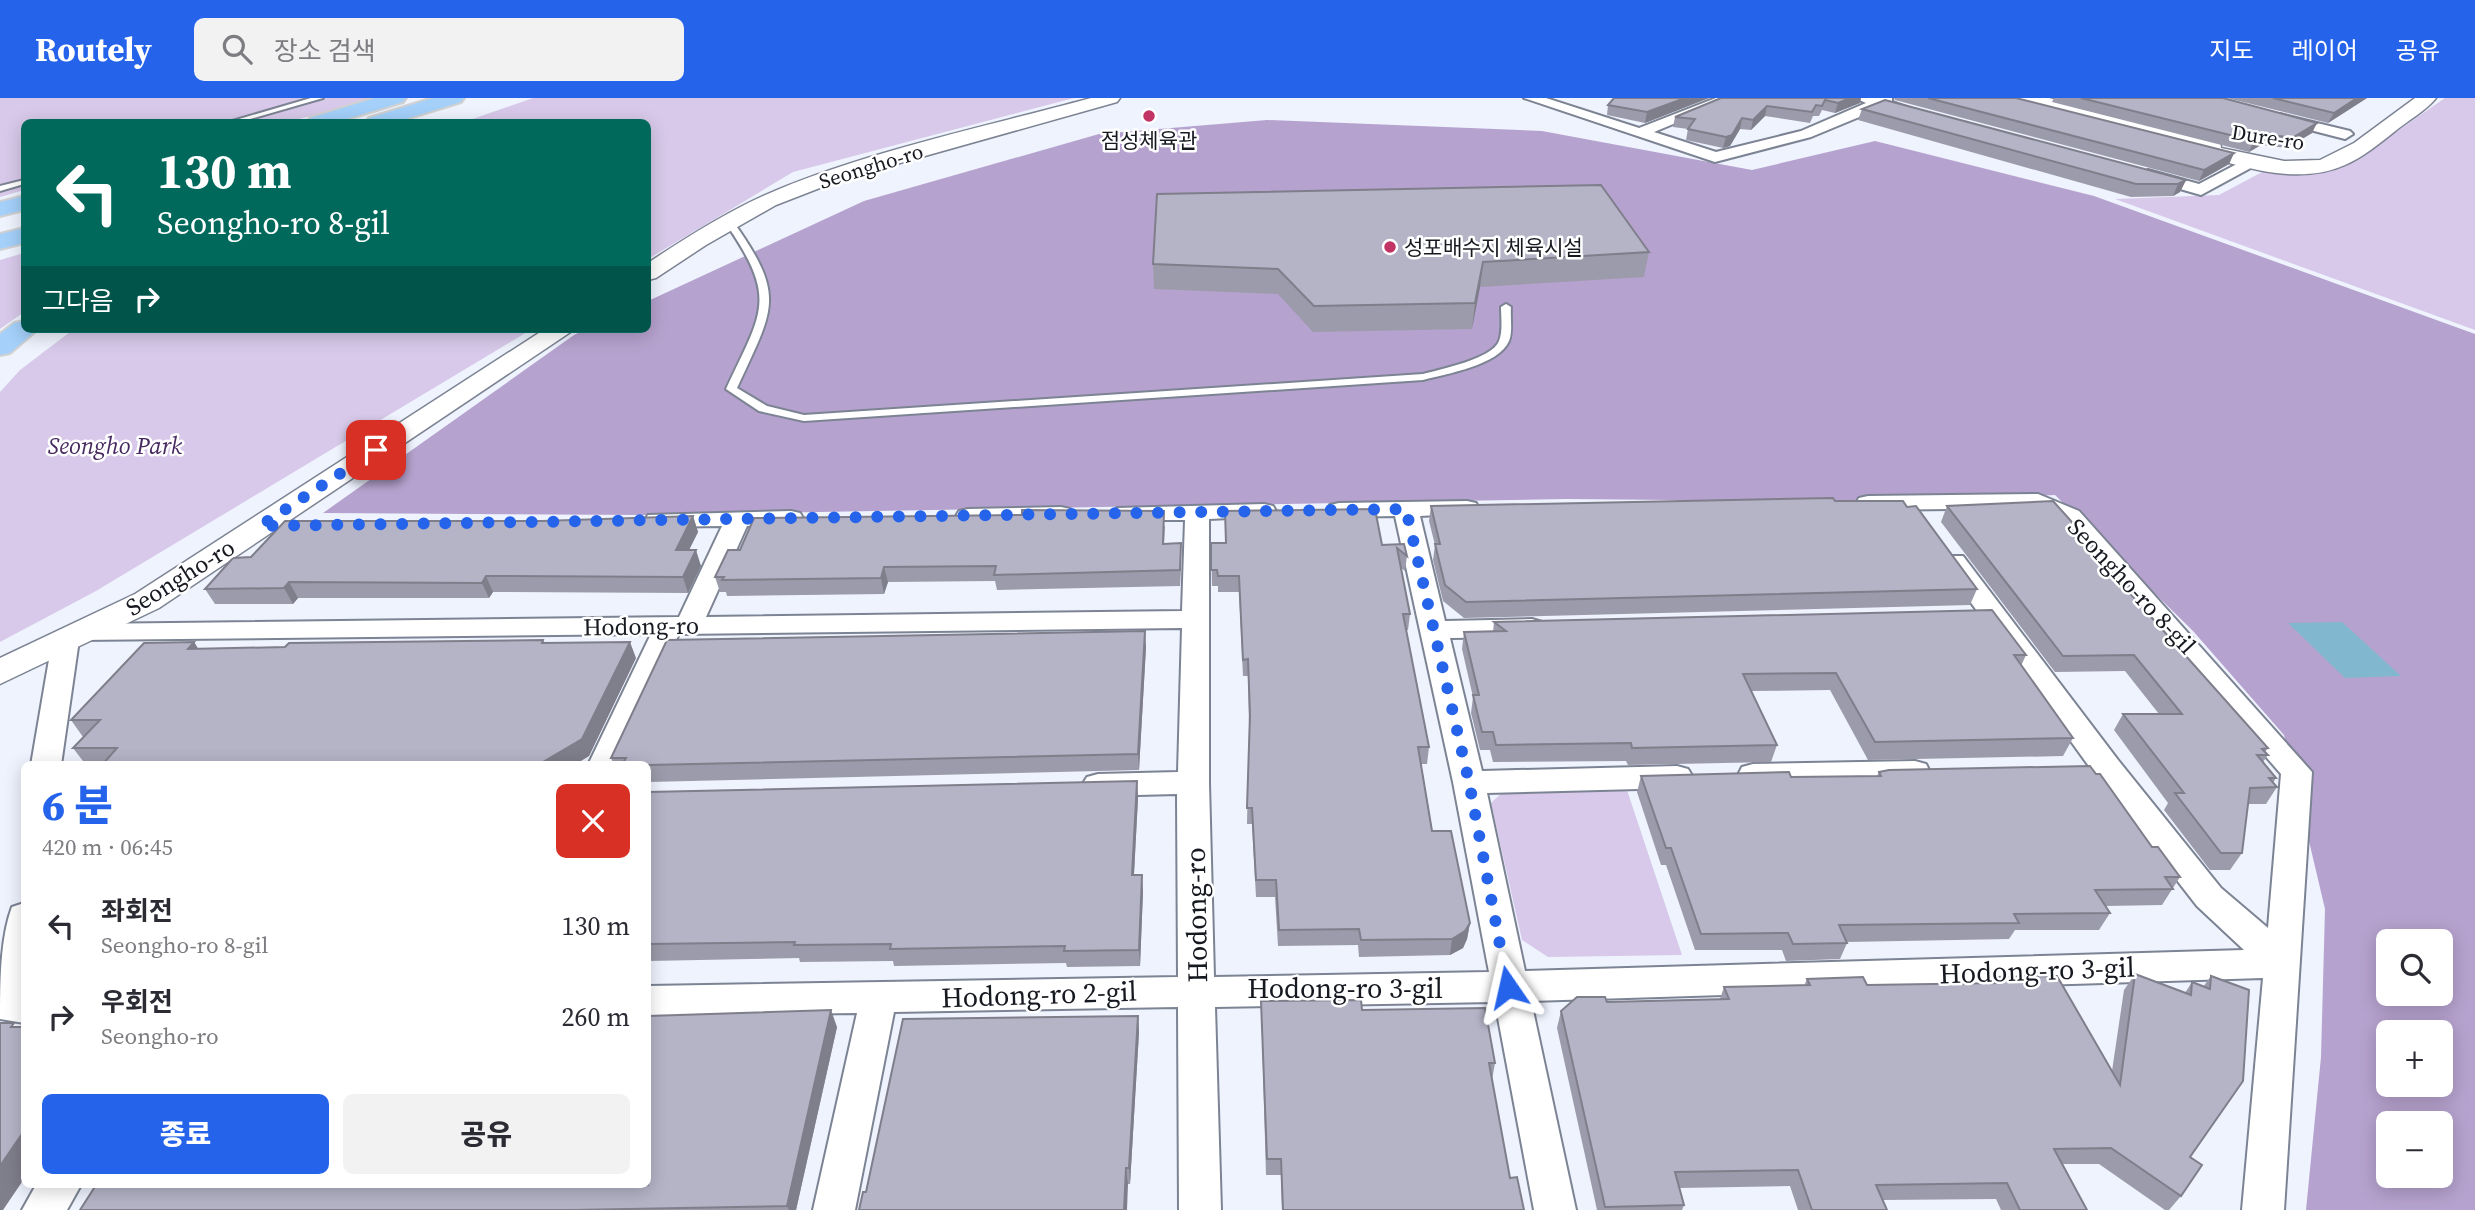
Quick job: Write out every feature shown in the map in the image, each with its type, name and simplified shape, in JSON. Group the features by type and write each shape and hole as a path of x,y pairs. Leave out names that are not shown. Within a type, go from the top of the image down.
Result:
{"highway":[{"path":"327,119 396,98"},
{"path":"386,119 451,99"},
{"path":"408,119 451,99"},
{"path":"0,209 21,204"},
{"path":"0,225 21,218"},
{"path":"0,242 21,235"},
{"path":"0,347 21,331"}],"street":[{"name":"Seongho-ro","path":"651,271 729,222 769,201 836,174 1111,98"},
{"path":"1531,98 1715,157 1806,134 1886,100"},
{"path":"1559,107 1586,98"},
{"path":"1639,133 1729,98"},
{"path":"1862,98 1886,100 1934,117"},
{"name":"Dure-ro","path":"2005,98 2252,162 2312,167 2336,162 2427,98"},
{"name":"Dure-ro","path":"2038,99 2245,153 2280,158 2312,154 2397,98"},
{"path":"2266,114 2345,134"},
{"path":"2134,172 2201,190 2252,162"},
{"name":"Seongho-ro","path":"0,672 147,601 556,333"},
{"name":"Seongho-ro 8-gil","path":"1843,503 2038,501 2070,516 2297,772 2263,1210"},
{"path":"1911,502 1980,615 2107,768 2209,897 2283,962"},
{"path":"947,516 1488,508"},
{"path":"1406,509 1469,782 1508,987 1555,1210"},
{"name":"Hodong-ro","path":"1197,512 1193,783 1200,1210"},
{"path":"629,521 822,518"},
{"path":"605,761 738,519"},
{"path":"260,526 314,525"},
{"name":"Hodong-ro","path":"75,638 679,625 1197,619"},
{"path":"1433,630 1556,627"},
{"path":"47,761 75,638"},
{"path":"2065,769 2107,768"},
{"path":"1469,782 1940,771"},
{"path":"1067,786 1193,783"},
{"path":"21,941 13,1008 21,1008"},
{"name":"Hodong-ro 3-gil","path":"1198,990 1508,987 2283,962"},
{"name":"Hodong-ro 2-gil","path":"651,1001 1198,990"},
{"path":"834,1210 879,998"},
{"path":"43,1210 58,1188"}],"lane":[{"path":"244,119 319,98"},
{"path":"0,189 21,183"},
{"path":"729,222 749,251 765,289 765,304 759,325 731,389 763,409 804,418 1423,377 1475,362 1498,351 1504,342 1506,307"}],"green space":[{"path":"0,98 384,98 299,119 21,119 21,191 0,197"},
{"path":"533,98 1074,98 793,172 651,257 651,119 473,119"},
{"path":"2445,98 2475,98 2475,330 2115,199 2219,195 2264,171 2329,172 2351,163"},
{"path":"21,254 21,314 0,329 0,260"},
{"name":"Seongho Park","path":"69,333 525,333 96,591 0,642 0,392 20,370"},
{"path":"1626,787 1682,955 1548,957 1522,940 1491,803 1507,788"}],"shaded area":[{"path":"1267,120 1542,131 1752,170 1875,141 2094,196 2475,334 2475,1210 2306,1210 2321,1057 2325,909 2284,735 2193,631 2055,495 1873,502 1566,499 647,515 323,513 574,335 651,333 651,300 864,201 1099,134"}],"water":[{"path":"2342,622 2401,676 2345,678 2288,623"}],"building":[{"path":"1614,98 1685,98 1647,112 1608,105"},
{"path":"1721,98 1850,98 1838,103 1825,100 1822,106 1816,105 1812,112 1767,106 1753,120 1742,118 1732,135 1726,137 1688,129 1695,119 1675,117"},
{"path":"1928,98 2016,98 2234,153 2204,170"},
{"path":"2081,98 2223,98 2317,123 2292,138 2266,134 2254,141"},
{"path":"2273,98 2357,98 2334,113"},
{"path":"1885,100 2186,180 2178,184 2136,184 1862,109"},
{"name":"성포배수지 체육시설","path":"1601,185 1649,252 1483,262 1475,303 1314,306 1278,269 1153,264 1157,194"},
{"path":"1833,498 1835,501 1903,501 1907,507 1916,506 1977,589 1466,602 1445,585 1435,544 1440,544 1431,506"},
{"path":"2053,501 2134,591 2128,591 2268,748 2262,749 2268,755 2257,755 2276,778 2269,778 2277,787 2250,788 2242,853 2221,853 2175,793 2184,793 2123,714 2182,714 2134,655 2063,656 1947,506"},
{"path":"1375,509 1382,545 1404,544 1407,556 1397,548 1410,614 1403,614 1429,747 1418,747 1432,831 1451,831 1470,923 1465,931 1452,939 1361,940 1359,929 1279,930 1276,880 1256,880 1252,808 1247,808 1250,715 1248,659 1243,660 1239,576 1218,576 1217,570 1211,570 1211,543 1226,543 1225,511"},
{"path":"1022,510 1164,511 1163,544 1181,543 1180,570 994,575 996,566 884,567 881,578 722,580 724,577 715,577 728,550 740,550 754,518 1022,515"},
{"path":"693,516 676,550 696,550 683,577 486,576 482,583 289,582 284,588 205,589 233,558 251,557 285,521 542,521"},
{"path":"1992,610 2026,655 2014,655 2073,738 1875,742 1836,673 1743,674 1777,745 1632,748 1631,743 1496,745 1493,732 1482,732 1473,695 1479,695 1464,632 1506,631 1494,622"},
{"path":"1145,631 1138,754 651,765 651,761 611,758 667,640"},
{"path":"543,640 542,643 630,642 582,739 545,761 106,761 117,748 73,748 100,720 71,720 144,643 194,642 188,649 285,647 289,643"},
{"path":"2090,766 2096,774 2100,774 2152,847 2158,847 2180,877 2165,877 2173,889 2095,890 2110,913 2014,914 2019,923 1839,925 1847,943 1793,944 1788,933 1701,934 1671,848 1666,848 1641,776 1789,772 1791,777 1881,776 1879,772 1889,770"},
{"path":"1137,781 1132,875 1142,875 1139,950 1064,951 1065,946 890,949 891,944 794,945 795,942 651,944 651,792"},
{"path":"2135,974 2191,995 2192,982 2210,989 2211,976 2249,990 2243,1081 2190,1157 2202,1165 2181,1196 2111,1148 2054,1149 2087,1210 2020,1210 2007,1183 1876,1185 1887,1210 1812,1210 1798,1170 1675,1172 1684,1205 1605,1207 1561,1011 1577,997 1605,997 1607,1002 1729,999 1724,987 1810,985 1807,979 1863,977 1867,985 1998,983 1994,977 2057,976 2120,1085"},
{"path":"1361,1000 1362,1010 1485,1008 1495,1063 1489,1063 1510,1178 1517,1177 1524,1210 1283,1210 1281,1159 1267,1159 1261,1001"},
{"path":"831,1010 787,1206 573,1210 80,1210 94,1188 651,1188 651,1016"},
{"path":"1138,1016 1124,1210 859,1210 863,1192 866,1192 903,1019"},
{"path":"0,1023 14,1023 11,1027 21,1027 21,1135 0,1166"}],"place":[{"name":"점성체육관","path":"1149,116"},
{"name":"성포배수지 체육시설","path":"1390,247"}],"route":[{"path":"376,450 260,526 1406,509 1469,782 1508,987"}]}
